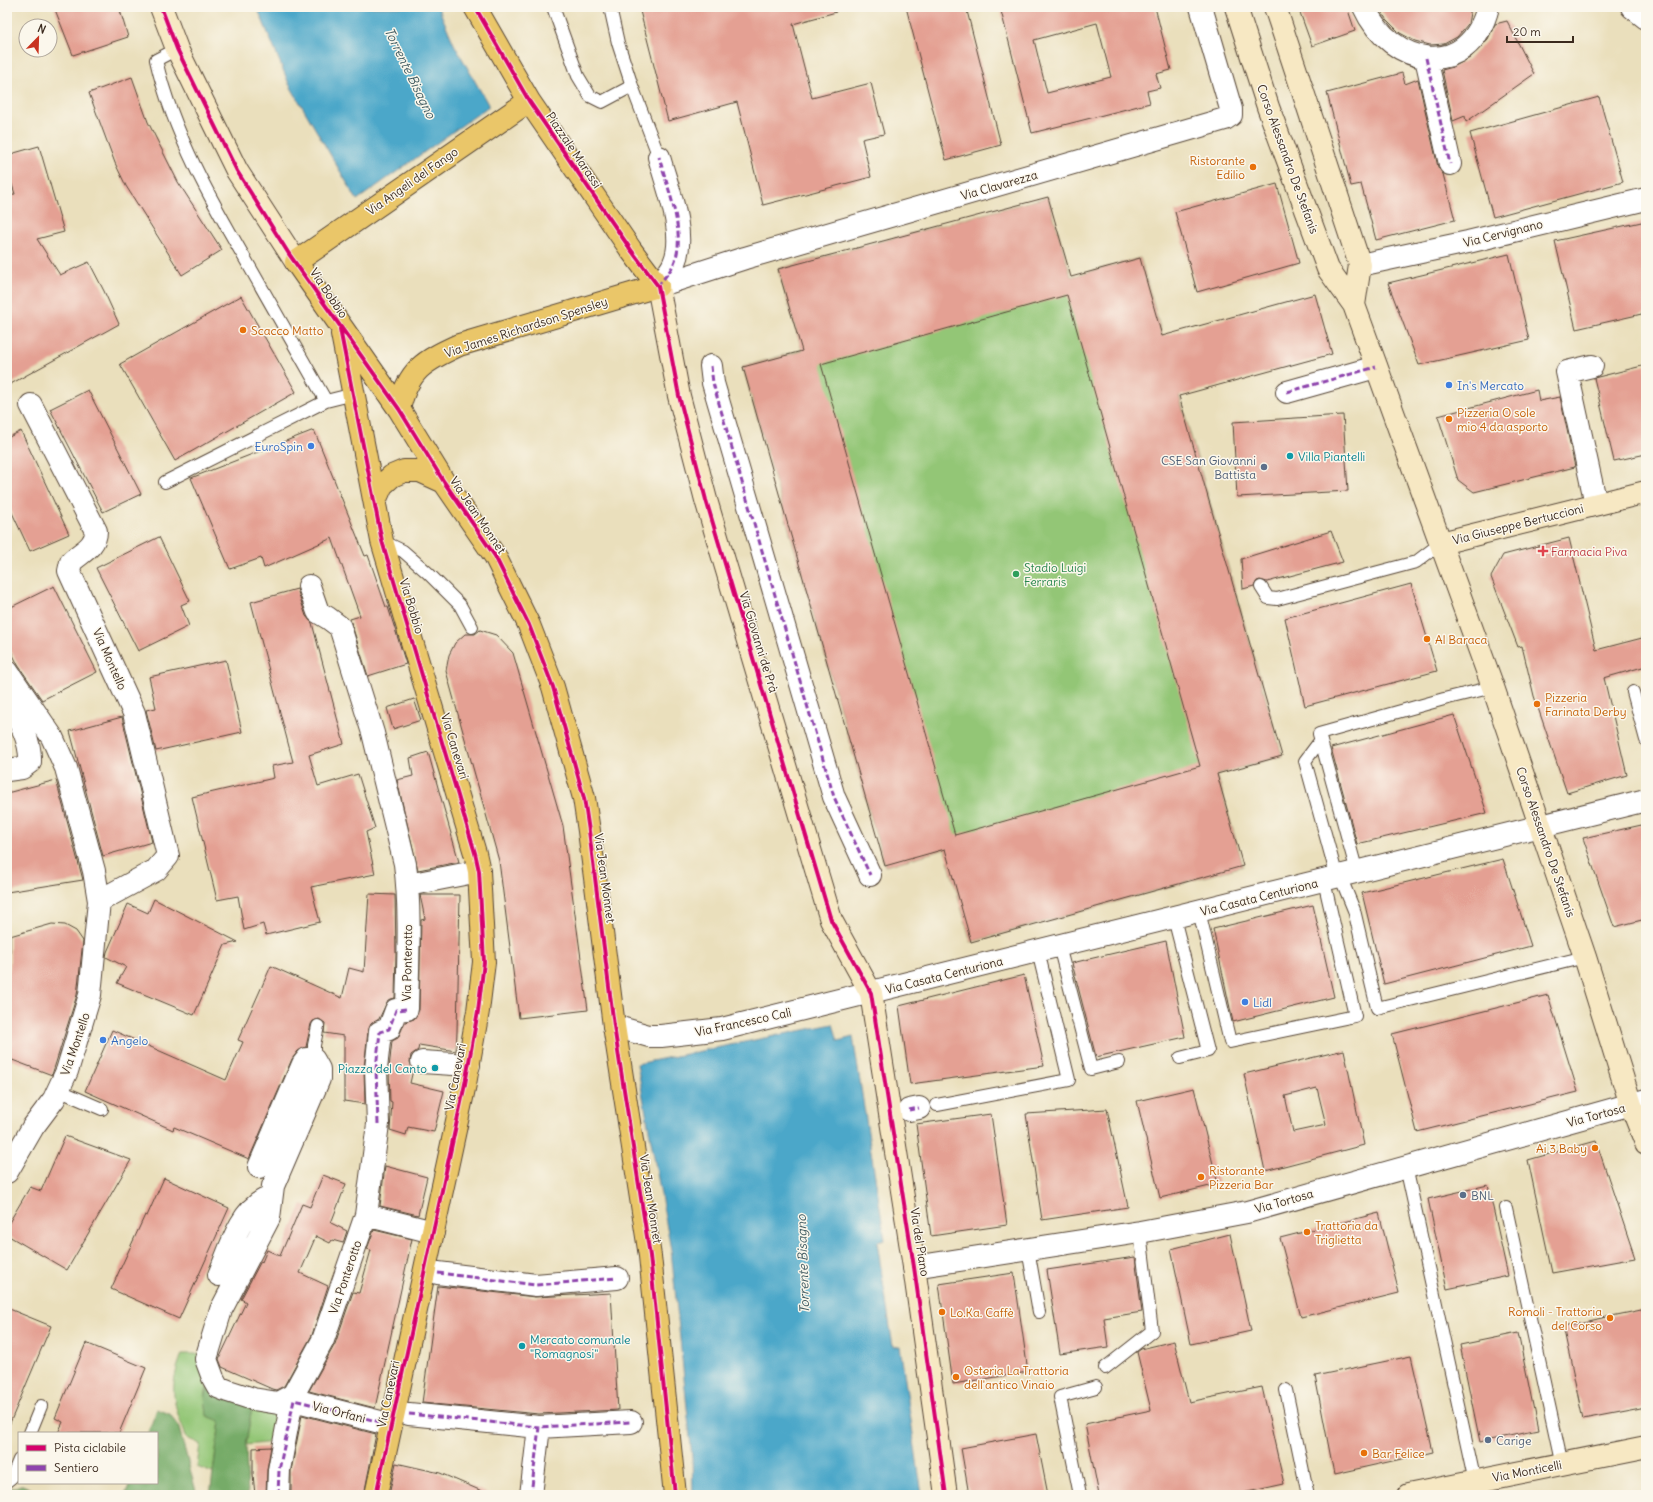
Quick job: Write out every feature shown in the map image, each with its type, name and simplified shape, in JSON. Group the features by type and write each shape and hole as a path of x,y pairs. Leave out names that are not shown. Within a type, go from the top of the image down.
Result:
{"main road":[{"name":"Via Bobbio","path":"161,7 177,49 237,171 296,262 339,323 382,541 420,664"},
{"name":"Corso Alessandro De Stefanis","path":"1236,7 1268,107 1328,269 1354,305 1493,687 1585,957 1639,1103 1646,1144"},
{"name":"Corso Alessandro De Stefanis","path":"1275,7 1360,265 1354,305"},
{"name":"Piazzale Marassi","path":"480,11 529,101 630,250 658,286"},
{"name":"Via Angeli del Fango","path":"296,262 529,101"},
{"name":"Via James Richardson Spensley","path":"399,409 402,395 412,375 431,358 459,345 658,286"},
{"name":"Via Giovanni de Prà","path":"658,286 679,396 706,500 831,920 871,993"},
{"name":"Via Jean Monnet","path":"339,323 399,409 444,482 495,556 529,625 554,687 584,798 614,1026 650,1256 675,1495"},
{"path":"375,501 382,485 392,476 404,471 420,471 444,482"},
{"name":"Via Giuseppe Bertuccioni","path":"1441,543 1646,492"},
{"name":"Via Canevari","path":"376,1495 469,1065 484,962 479,871 420,664"},
{"name":"Via del Piano","path":"871,993 914,1267 946,1495"},
{"name":"Via Monticelli","path":"1408,1495 1462,1488 1646,1447"}],"street":[{"name":"Via Clavarezza","path":"658,286 739,259 1225,119 1231,115 1231,109 1201,7"},
{"path":"1364,7 1370,21 1387,40 1412,54 1426,58 1440,58 1456,53 1471,43 1481,27 1488,7"},
{"path":"1632,7 1646,18"},
{"path":"1426,58 1450,164"},
{"path":"658,286 674,264 679,240 675,216 659,158"},
{"name":"Via Cervignano","path":"1360,265 1461,243 1646,198"},
{"path":"711,366 713,383 834,797 870,875"},
{"name":"Via Giuseppe Bertuccioni","path":"1592,366 1566,372 1596,504"},
{"path":"1287,392 1376,367"},
{"name":"Via Montello","path":"31,405 96,531 96,538 93,544 71,562 69,572 134,714 168,856 156,870 99,901"},
{"name":"Via Ponterotto","path":"278,1495 279,1470 294,1398 324,1340 366,1215 378,1124 376,1069 380,1032 389,1029 396,1010 407,1009 408,885 405,864 373,732 340,628 318,612 309,586"},
{"name":"Via Montello","path":"7,671 52,736 66,768 94,871 99,901 90,996 67,1071 54,1099 34,1126 7,1172"},
{"path":"7,702 28,740 30,762 22,768 7,770"},
{"name":"Via Casata Centuriona","path":"871,993 1646,800"},
{"path":"408,885 479,871"},
{"name":"Via Francesco Calì","path":"614,1026 649,1036 722,1029 871,993"},
{"path":"259,1166 303,1064 307,1059 314,1060 320,1069 319,1080 274,1186 270,1202 269,1218 221,1310 206,1360 218,1386 228,1391 253,1399 278,1403 294,1398"},
{"path":"422,1062 469,1065"},
{"name":"Via Tortosa","path":"914,1267 1140,1232 1247,1212 1639,1103"},
{"path":"219,1275 241,1225 250,1212 256,1204 264,1200 270,1202"},
{"path":"366,1215 433,1232"},
{"path":"438,1273 536,1285 617,1278"},
{"name":"Via Orfani","path":"294,1398 384,1423"},
{"path":"409,1414 538,1437 631,1422"},
{"path":"531,1495 538,1437"}],"lane":[{"path":"553,7 578,76 590,96 602,102 632,86"},
{"path":"610,7 618,43 632,86 659,158"},
{"path":"177,49 156,60 161,81 187,149 221,216 326,401"},
{"path":"165,482 326,401 354,394"},
{"path":"382,541 403,552 428,573 460,605 472,627"},
{"path":"1261,587 1268,598 1277,599 1416,562 1441,543"},
{"path":"1199,911 1230,1042 1355,1016 1339,876 1319,734 1493,687"},
{"path":"1633,692 1646,740"},
{"path":"1320,741 1305,761 1339,876 1354,910 1377,1008 1585,957"},
{"path":"1174,918 1208,1051 1180,1058"},
{"path":"1059,946 1091,1069 1119,1062"},
{"path":"922,1108 1069,1080 1038,951"},
{"path":"314,1060 314,1045 318,1026"},
{"path":"58,1090 102,1109"},
{"path":"1406,1168 1462,1488"},
{"path":"1506,1208 1562,1465"},
{"path":"1105,1368 1152,1331 1140,1232"},
{"path":"1028,1250 1039,1312"},
{"path":"1080,1495 1060,1397 1096,1388"},
{"path":"1286,1390 1308,1495"},
{"path":"30,1432 41,1406"},
{"path":"7,1481 12,1477 18,1462"}],"green space":[{"name":"Stadio Luigi Ferraris","path":"1048,197 1071,277 1140,258 1282,756 1217,774 1243,866 971,942 945,849 885,866 743,367 802,350 778,269"},
{"path":"182,1354 195,1354 202,1356 207,1387 205,1397 220,1421 213,1473 197,1467 200,1444 187,1438 178,1415 174,1396 174,1387 175,1377"},
{"path":"210,1382 253,1399 246,1445 248,1495 210,1495 220,1421 207,1416 205,1397"},
{"path":"253,1399 278,1403 281,1422 274,1442 246,1445"},
{"path":"157,1409 170,1414 179,1428 197,1495 125,1495 130,1484 158,1484 158,1432 148,1432"},
{"path":"21,1485 46,1495 7,1495 7,1490"}],"water":[{"name":"Torrente Bisagno","path":"257,7 438,7 454,44 489,106 357,200 289,84"},
{"name":"Torrente Bisagno","path":"833,1024 838,1041 853,1037 885,1240 877,1242 893,1347 900,1346 922,1495 693,1495 692,1457 671,1250 637,1064"}],"building":[{"path":"54,7 119,7 128,37 73,55"},
{"path":"639,7 835,7 836,12 793,24 812,98 871,83 884,134 862,139 871,177 763,205 737,102 668,121"},
{"path":"906,7 966,7 1001,145 946,160"},
{"path":"1000,7 1155,7 1171,70 1156,74 1160,88 1147,91 1150,103 1032,133","holes":["1097,23 1111,77 1047,93 1034,40"]},
{"path":"1298,7 1347,7 1355,31 1312,46"},
{"path":"1379,7 1471,7 1468,24 1457,37 1444,44 1430,45 1415,41 1400,33 1386,19"},
{"path":"1507,21 1534,74 1466,122 1465,116 1453,121 1442,70 1453,67 1470,58 1488,39 1495,24"},
{"path":"1402,73 1405,84 1418,79 1438,167 1443,174 1455,220 1376,240 1361,184 1351,186 1327,93"},
{"path":"132,77 148,122 178,182 222,250 182,275 126,186 115,163 89,93"},
{"path":"1599,97 1623,182 1493,217 1470,133"},
{"path":"39,146 64,232 37,239 60,275 89,262 119,324 7,386 7,195 15,194 7,169 7,155"},
{"path":"1277,184 1299,263 1197,292 1175,212"},
{"path":"1048,197 1071,277 1140,258 1162,336 1315,294 1332,354 1179,396 1282,756 1217,774 1243,866 971,942 945,849 885,866 743,367 802,351 778,269","holes":["1067,295 1200,766 955,835 821,364"]},
{"path":"1646,221 1646,313 1576,329 1555,241"},
{"path":"1509,254 1529,340 1419,365 1388,283"},
{"path":"241,296 296,392 175,461 120,364"},
{"path":"1646,365 1646,454 1614,461 1594,378"},
{"path":"88,390 141,494 103,512 50,409"},
{"path":"1537,390 1539,401 1560,397 1575,467 1474,492 1458,480 1438,416"},
{"name":"Villa Piantelli","path":"1343,415 1348,491 1237,497 1233,422"},
{"path":"314,430 365,556 368,555 386,607 388,607 406,664 368,676 350,619 360,616 332,538 264,568 261,558 230,569 191,478"},
{"path":"21,431 69,534 30,551 7,502 7,438"},
{"path":"1331,531 1343,562 1267,582 1260,580 1257,581 1254,586 1243,589 1241,559"},
{"path":"159,537 190,601 181,605 189,626 138,651 96,568"},
{"path":"1569,538 1596,650 1646,637 1646,666 1604,678 1627,775 1567,793 1534,696 1522,646 1518,647 1491,577 1503,555"},
{"path":"1411,584 1437,671 1305,706 1285,618"},
{"path":"54,586 97,672 42,700 18,665 7,643 7,609"},
{"path":"297,589 306,616 312,623 344,744 309,755 318,786 358,774 375,828 366,832 375,874 311,887 320,922 266,935 263,924 244,930 238,896 217,900 192,797 274,778 272,766 293,762 251,602"},
{"path":"480,630 496,635 513,653 563,826 588,1010 519,1018 499,861 446,671 449,655 455,643 465,634 475,634"},
{"path":"226,660 242,732 156,751 146,710 156,708 149,677"},
{"path":"414,699 421,720 393,729 387,708"},
{"path":"1454,715 1487,813 1357,844 1331,748"},
{"path":"122,717 152,842 103,856 70,731"},
{"path":"428,752 459,862 418,870 397,780 413,776 410,758"},
{"path":"56,780 83,880 7,892 7,793"},
{"path":"1646,824 1646,919 1614,927 1583,838"},
{"path":"1503,859 1531,946 1384,984 1362,893"},
{"path":"369,894 395,895 396,954 395,998 388,1000 379,1019 371,1024 368,1031 364,1068 365,1104 344,1101 344,1036 324,1033 325,1023 319,1019 313,1021 311,1024 306,1047 298,1051 292,1059 249,1159 174,1127 173,1130 85,1091 112,1030 226,1080 243,1042 238,1040 271,966 342,998 349,968 364,972"},
{"path":"420,895 460,895 456,1051 419,1045 418,1050 411,1055 410,1062 413,1070 410,1083 444,1091 434,1132 408,1127 406,1135 390,1130 392,1102 390,1101 389,1069 392,1041 398,1038 405,1022 414,1019 419,1010 421,920 425,919"},
{"path":"154,899 238,942 225,945 194,1015 117,983 126,967 106,957 128,904 148,913"},
{"path":"1313,905 1334,997 1233,1022 1213,929"},
{"path":"52,924 65,925 76,931 83,941 77,995 52,1075 7,1058 7,982 10,966 10,936"},
{"path":"1166,941 1185,1037 1096,1057 1072,963"},
{"path":"1024,975 1044,1066 910,1084 899,1006"},
{"path":"1548,995 1578,1092 1417,1132 1392,1034"},
{"path":"1344,1050 1364,1145 1265,1171 1244,1074","holes":["1317,1088 1326,1125 1293,1132 1285,1096"]},
{"path":"1194,1088 1218,1184 1160,1198 1137,1101"},
{"path":"1107,1109 1128,1207 1042,1220 1026,1114"},
{"path":"991,1114 1007,1225 931,1236 916,1124"},
{"path":"65,1136 131,1160 67,1270 7,1235 7,1226 30,1187 41,1191"},
{"path":"1596,1141 1635,1258 1552,1273 1528,1160"},
{"path":"385,1166 427,1177 418,1215 380,1206"},
{"path":"323,1175 346,1184 331,1223 347,1231 343,1243 332,1240 330,1243 316,1236 300,1273 328,1286 312,1335 284,1386 276,1390 222,1367 219,1359 246,1302 241,1299 261,1261 262,1262 267,1250 280,1256 302,1204 310,1207"},
{"path":"164,1178 229,1208 179,1319 111,1289 145,1215 147,1216"},
{"path":"1488,1185 1508,1276 1447,1289 1428,1199"},
{"path":"1379,1213 1399,1293 1301,1317 1280,1238"},
{"path":"374,1230 412,1239 375,1408 309,1391 335,1344 353,1292 359,1293 371,1250 367,1249"},
{"path":"1230,1234 1251,1331 1191,1344 1171,1249"},
{"path":"1135,1257 1142,1312 1104,1318 1108,1347 1060,1354 1047,1270"},
{"path":"1014,1273 1028,1372 953,1384 939,1284"},
{"name":"Mercato comunale \"Romagnosi\"","path":"438,1286 535,1297 611,1293 618,1410 539,1414 422,1403"},
{"path":"7,1308 51,1326 7,1430"},
{"path":"1646,1309 1646,1407 1583,1419 1563,1326"},
{"path":"1518,1333 1538,1430 1480,1442 1460,1345"},
{"path":"1174,1341 1189,1402 1262,1387 1284,1484 1234,1495 1099,1495 1085,1424 1151,1410 1137,1352 1141,1349"},
{"path":"86,1343 146,1368 119,1432 58,1432 63,1422 55,1418"},
{"path":"1411,1356 1433,1452 1334,1474 1315,1376"},
{"path":"302,1415 376,1434 364,1495 291,1495 291,1471"},
{"path":"1036,1434 1048,1495 969,1495 961,1448"},
{"path":"271,1447 267,1469 266,1495 255,1495 253,1448"},
{"path":"396,1463 440,1473 491,1495 389,1495"}],"marked path":[{"path":"1426,58 1450,164"},
{"path":"658,286 673,266 677,251 678,238 671,196 659,157"},
{"path":"711,366 713,383 834,797 870,875"},
{"path":"1287,392 1376,367"},
{"path":"378,1124 376,1069 380,1032 389,1029 396,1010 407,1009"},
{"path":"909,1110 919,1108"},
{"path":"438,1273 536,1285 617,1278"},
{"path":"278,1495 279,1470 294,1400 384,1423"},
{"path":"409,1414 539,1427"},
{"path":"531,1495 539,1427 631,1422"}],"cycle path":[{"path":"161,7 177,49 237,171 289,254 399,409 444,482 495,556 529,625 553,687 584,798 589,831 614,1026 650,1256 675,1495"},
{"path":"475,7 529,101 631,250 658,286 679,396 706,500 831,920 871,993 914,1267 946,1495"},
{"path":"340,329 382,541 475,853 479,871 484,962 478,1011 465,1084 376,1495"}],"place":[{"name":"Ristorante Edilio","path":"1253,167"},
{"name":"Scacco Matto","path":"243,330"},
{"name":"In's Mercato","path":"1449,385"},
{"name":"Pizzeria O sole mio 4 da asporto","path":"1449,419"},
{"name":"EuroSpin","path":"311,446"},
{"name":"Villa Piantelli","path":"1290,456"},
{"name":"CSE San Giovanni Battista","path":"1264,467"},
{"name":"Farmacia Piva","path":"1543,551"},
{"name":"Stadio Luigi Ferraris","path":"1016,574"},
{"name":"Al Baraca","path":"1427,639"},
{"name":"Pizzeria Farinata Derby","path":"1537,704"},
{"name":"Lidl","path":"1245,1002"},
{"name":"Angelo","path":"103,1040"},
{"name":"Piazza del Canto","path":"435,1068"},
{"name":"Ai 3 Baby","path":"1595,1148"},
{"name":"Ristorante Pizzeria Bar","path":"1201,1177"},
{"name":"BNL","path":"1463,1195"},
{"name":"Trattoria da Triglietta","path":"1307,1232"},
{"name":"Lo.Ka. Caffè","path":"942,1312"},
{"name":"Romoli - Trattoria del Corso","path":"1610,1318"},
{"name":"Mercato comunale \"Romagnosi\"","path":"522,1346"},
{"name":"Osteria La Trattoria dell'antico Vinaio","path":"956,1377"},
{"name":"Carige","path":"1488,1440"},
{"name":"Bar Felice","path":"1364,1453"}]}
